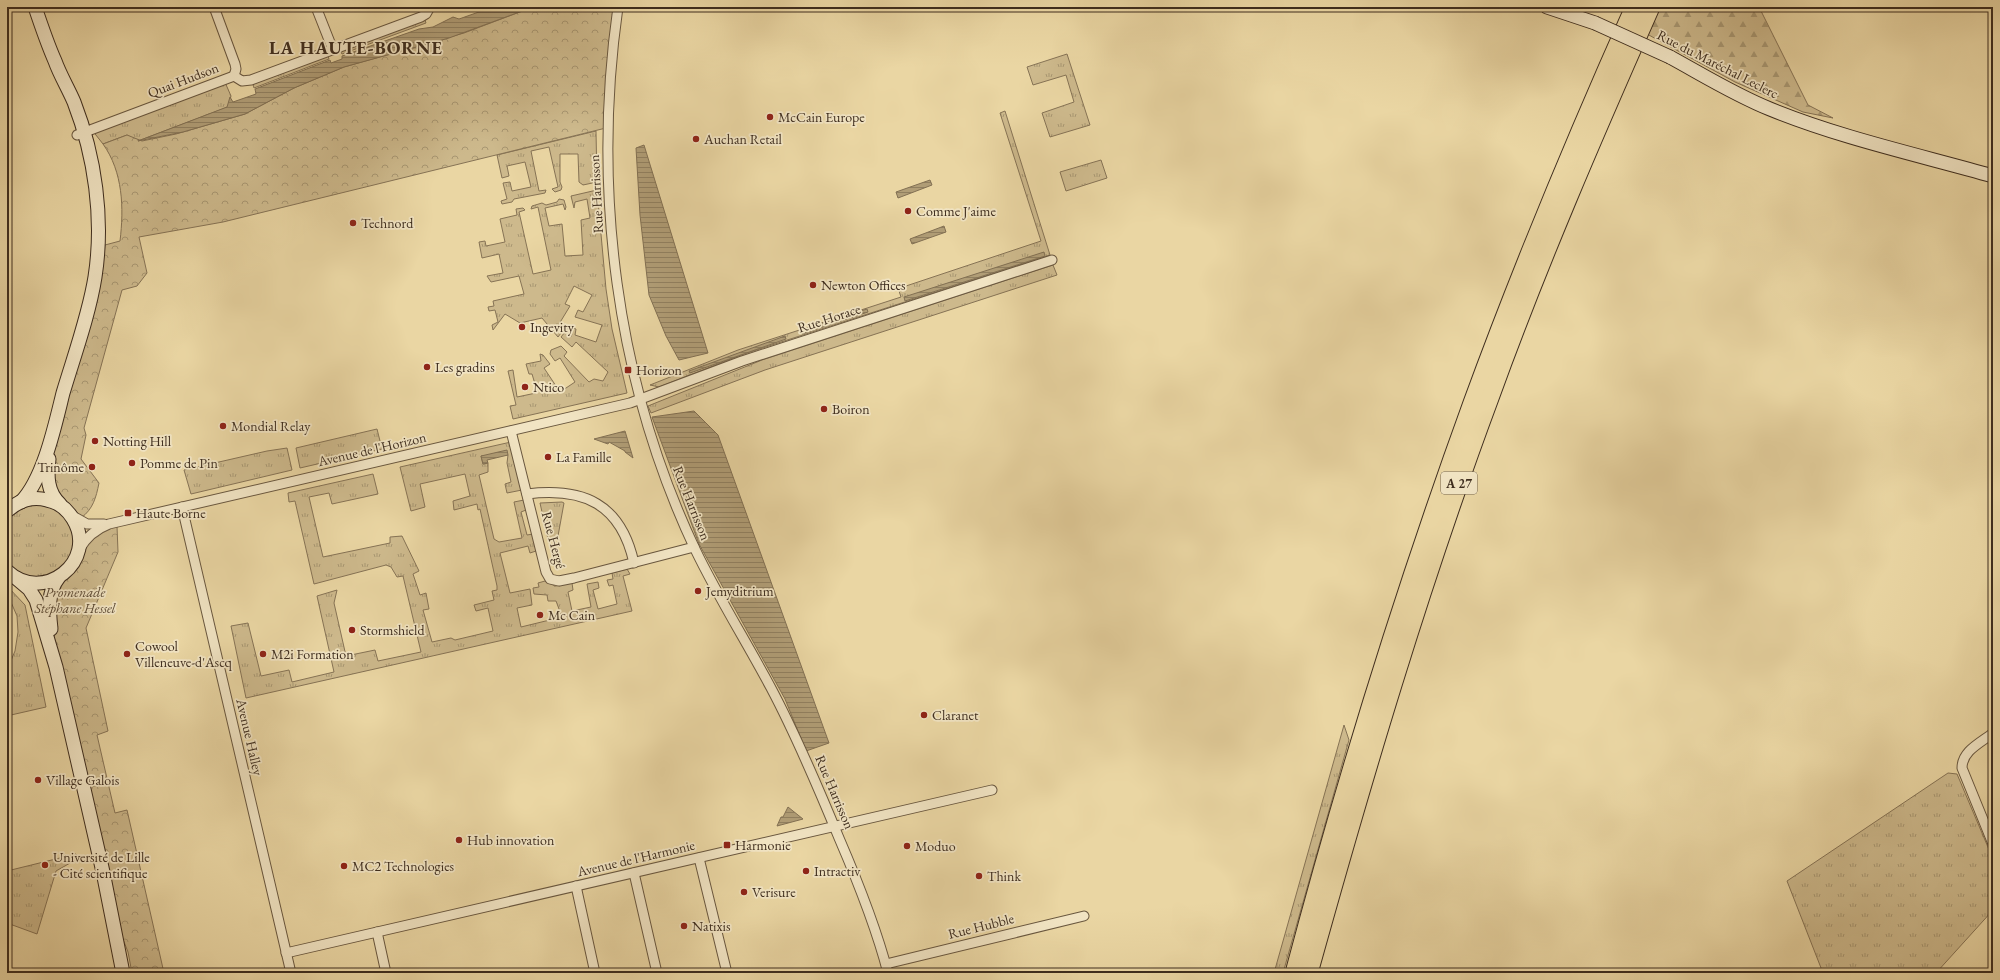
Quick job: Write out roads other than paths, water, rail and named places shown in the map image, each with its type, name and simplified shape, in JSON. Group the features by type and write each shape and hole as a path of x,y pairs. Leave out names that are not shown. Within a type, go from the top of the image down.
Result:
{"highway":[{"name":"A 27","path":"1294,973 1377,684 1440,492 1527,256 1577,136 1634,7"},
{"name":"A 27","path":"1309,973 1398,667 1466,465 1511,342 1560,216 1651,7"}],"main road":[{"path":"21,502 36,481 58,414 90,301 95,276 98,239 95,187 74,102 55,62 35,7"},
{"name":"Rue du Maréchal Leclerc","path":"1547,7 1595,23 1670,57 1742,97 1781,113 1837,131 1993,176"},
{"path":"56,667 49,608 52,589 59,577 70,567 77,554 79,535 77,526 66,510 53,497 48,480 48,466 58,414"},
{"path":"7,511 21,502 35,498 45,499 66,510"},
{"path":"11,574 29,582 38,583 47,582 59,577"},
{"path":"11,574 30,589 36,600 56,667 103,872 123,973"}],"street":[{"path":"214,7 235,64 236,69 234,76"},
{"path":"316,7 333,50"},
{"name":"Quai Hudson","path":"81,133 234,76 242,81 251,80 421,17 426,14 430,7"},
{"name":"Rue Harrisson","path":"618,7 609,102 610,209 620,306 641,400 670,488 694,547 776,698 811,769 856,878 887,968"},
{"name":"Rue Horace","path":"641,400 742,361 1052,260"},
{"name":"Avenue de l'Horizon","path":"77,554 90,535 99,528 109,524 641,400"},
{"name":"Rue Hergé","path":"511,431 546,572 550,579 559,581 694,547"},
{"name":"Rue Hergé","path":"527,494 566,493 583,497 597,504 609,513 620,525 628,541 634,563"},
{"name":"Avenue Halley","path":"182,507 291,973"},
{"name":"Avenue de l'Horizon","path":"66,510 87,524 109,524"},
{"path":"1993,733 1967,754 1962,764 1963,775 1993,844"},
{"name":"Avenue de l'Harmonie","path":"286,953 992,790"},
{"path":"699,858 726,973"},
{"path":"634,873 657,973"},
{"path":"576,886 595,973"},
{"name":"Rue Hubble","path":"887,968 1084,916"},
{"path":"377,932 386,973"}],"place":[{"name":"McCain Europe","path":"770,117"},
{"name":"Auchan Retail","path":"696,139"},
{"name":"Comme J'aime","path":"908,211"},
{"name":"Technord","path":"353,223"},
{"name":"Newton Offices","path":"813,285"},
{"name":"Ingevity","path":"522,327"},
{"name":"Les gradins","path":"427,367"},
{"name":"Horizon","path":"628,370"},
{"name":"Ntico","path":"525,387"},
{"name":"Boiron","path":"824,409"},
{"name":"Mondial Relay","path":"223,426"},
{"name":"Notting Hill","path":"95,441"},
{"name":"La Famille","path":"548,457"},
{"name":"Pomme de Pin","path":"132,463"},
{"name":"Trinôme","path":"92,467"},
{"name":"Haute Borne","path":"128,513"},
{"name":"Jemyditrium","path":"698,591"},
{"name":"Mc Cain","path":"540,615"},
{"name":"Stormshield","path":"352,630"},
{"name":"Cowool Villeneuve-d'Ascq","path":"127,654"},
{"name":"M2i Formation","path":"263,654"},
{"name":"Claranet","path":"924,715"},
{"name":"Village Galois","path":"38,780"},
{"name":"Hub innovation","path":"459,840"},
{"name":"Harmonie","path":"727,845"},
{"name":"Moduo","path":"907,846"},
{"name":"Université de Lille ‐ Cité scientifique","path":"45,865"},
{"name":"MC2 Technologies","path":"344,866"},
{"name":"Intractiv","path":"806,871"},
{"name":"Think","path":"979,876"},
{"name":"Verisure","path":"744,892"},
{"name":"Natixis","path":"684,926"}],"district":[{"name":"LA HAUTE-BORNE","path":"356,47"}],"park label":[{"name":"Promenade Stéphane Hessel","path":"75,600"}]}
